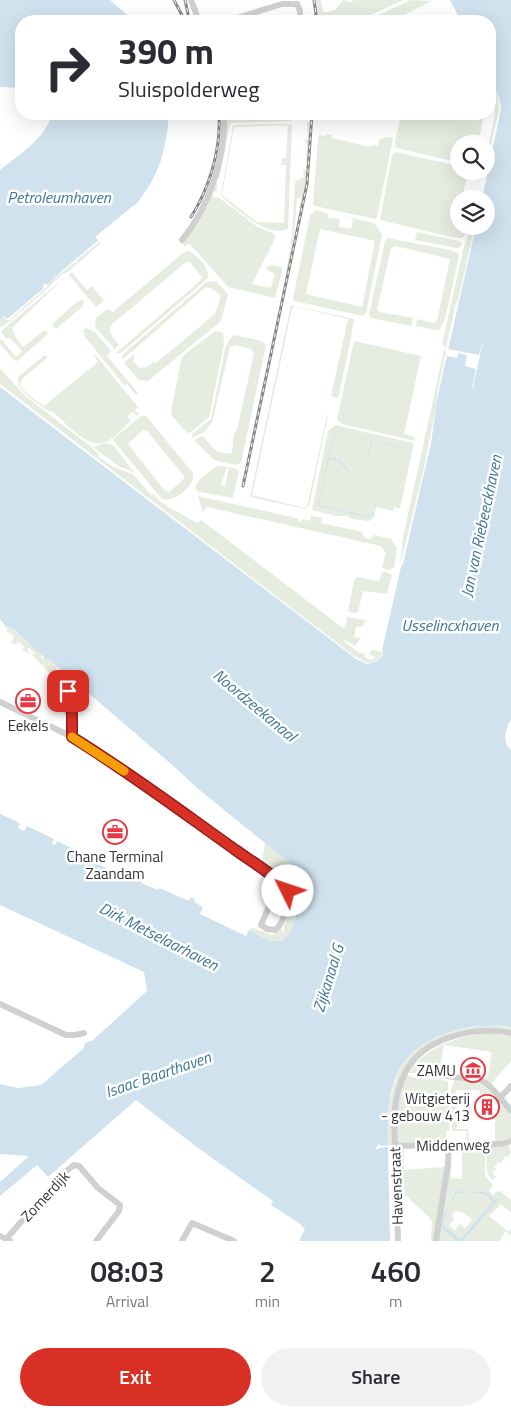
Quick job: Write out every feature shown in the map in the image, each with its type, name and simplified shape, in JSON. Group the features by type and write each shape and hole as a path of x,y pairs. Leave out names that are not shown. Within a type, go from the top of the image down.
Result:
{"street":[{"path":"191,0 197,15"},
{"path":"246,15 282,4 298,2 300,15"},
{"path":"182,240 194,223 213,182 221,146 223,120"},
{"path":"54,678 68,691 72,714 72,737"},
{"path":"0,702 72,737 124,772 268,874 285,887 288,891 286,908 280,926 275,930 267,929 261,925 270,904 268,874"},
{"path":"270,904 283,910 286,908"},
{"path":"0,1004 66,1035 84,1032"},
{"name":"Havenstraat","path":"398,1241 394,1118 395,1105 404,1073 415,1059 428,1048 454,1036 491,1031 511,1033"},
{"path":"439,1074 480,1080 496,1092 499,1099 511,1110"},
{"path":"499,1099 511,1086"},
{"name":"Middenweg","path":"394,1146 511,1143"},
{"path":"436,1241 448,1163 448,1145"},
{"name":"Zomerdijk","path":"5,1239 64,1173 74,1165 79,1166 98,1188 120,1205 119,1211 96,1241"},
{"path":"182,1241 192,1223 234,1241"}],"shaded area":[{"path":"316,0 321,0 323,12 328,12 334,11 343,0 351,2 354,0 403,0 371,15 318,15"},
{"path":"411,0 432,1 404,15 379,15"},
{"path":"496,94 499,110 493,135 490,135 493,120 496,120"},
{"path":"226,120 292,120 230,123 219,180 217,177"},
{"path":"400,120 483,120 480,135 450,135 450,160 396,148 395,142"},
{"path":"310,121 307,178 301,208 299,208 302,198 297,198 294,234 282,299 292,236 295,182 304,177 303,168 306,171 307,144 304,140 308,139 307,122"},
{"path":"288,124 292,125 288,228 281,231 263,226 243,214 221,195 233,125","holes":["288,125 286,158 282,158 281,165 286,165 284,223 257,222 222,195 234,127"]},
{"path":"326,134 332,135 332,138 371,147 372,145 378,146 379,140 386,137 393,138 377,217 375,219 313,204 318,139 319,135 326,136"},
{"path":"395,152 450,164 450,180 466,180 464,190 450,190 450,235 465,235 464,237 451,237 380,220 392,156"},
{"path":"218,183 216,188 218,191 213,192 213,197 218,197 259,228 275,234 274,241 252,284 271,288 275,274 267,270 267,267 270,265 283,267 275,298 228,287 190,244 185,246 182,243 214,184"},
{"path":"317,210 328,214 328,218 340,219 339,227 351,229 353,219 342,216 374,223 382,235 366,313 363,316 293,299 310,215","holes":["320,229 375,241 362,307 306,294"]},
{"path":"417,232 459,241 462,244 457,248 415,240"},
{"path":"467,235 473,235 446,348 442,344"},
{"path":"387,238 458,253 459,256 445,319 440,329 416,326 417,319 435,323 437,321 450,259 396,246 391,248 377,310 413,318 411,326 371,318 369,315"},
{"path":"99,242 101,243 68,272 62,274 4,326 0,327 0,320 4,317 9,320 47,285 72,264 78,262 77,260"},
{"path":"189,251 200,259 206,267 207,279 121,353 116,353 200,281 203,275 201,276 190,262 186,262 110,326 110,333 119,345 113,350 113,347 95,327 96,318 108,309 113,312 184,252"},
{"path":"72,272 87,290 92,286 104,301 96,307 69,275"},
{"path":"65,277 12,328 16,338 23,347 43,331 46,331 48,334 15,361 0,344 0,339 4,341 16,357 22,351 10,338 7,339 2,334 2,330"},
{"path":"216,281 228,294 220,322 148,381 139,380 124,363 135,353 133,361 139,368 147,367 154,362 156,363 215,314 220,295 206,287 122,360 123,354 207,282"},
{"path":"83,300 82,307 57,328 53,328 53,323 78,301"},
{"path":"291,305 354,319 338,398 331,396 348,319 294,306 292,308 252,495 307,507 328,415 309,506 305,509 250,497"},
{"path":"86,328 95,332 111,351 107,356 138,393 136,395 127,384 125,386 85,337 83,330"},
{"path":"215,331 223,333 224,344 209,417 191,432 187,433 172,416 171,412 181,360 183,356"},
{"path":"234,335 262,341 266,345 241,463 236,465 214,460 194,440 203,436 219,452 232,453 234,434 237,430 254,353 251,349 235,345 230,347 212,423 203,433 192,438 192,434 211,419 225,349 229,340"},
{"path":"354,341 421,356 404,434 415,437 415,441 342,424 337,420"},
{"path":"444,350 446,351 423,472 400,566 403,537"},
{"path":"92,354 97,357 139,408 136,408 135,412 139,413 137,416 133,412 127,416 131,421 114,437 103,443 96,443 82,437 52,411 29,397 20,386 44,406 98,362"},
{"path":"45,355 47,358 22,379 20,386 19,376"},
{"path":"0,368 24,395 90,446 98,456 113,467 133,474 151,495 153,494 162,503 197,523 201,520 343,628 345,627 347,617 365,620 363,626 356,627 354,637 361,638 355,646 345,640 344,642 360,653 365,654 365,657 370,660 376,658 369,654 372,650 382,652 382,655 377,660 368,663 354,656 0,384"},
{"path":"141,416 146,416 193,473 191,483 183,493 171,499 161,498 113,439","holes":["143,430 147,431 184,476 184,479 169,492 165,491 128,444"]},
{"path":"335,425 414,443 400,508 394,507 393,511 376,507 374,518 369,521 312,510 328,431"},
{"path":"107,443 113,445 134,472 120,467 93,447"},
{"path":"217,466 227,467 221,485 225,487 229,467 239,471 233,498 199,492 195,488 207,473"},
{"path":"198,496 292,517 299,519 298,521 301,522 302,519 310,521 311,516 322,518 321,523 363,532 362,535 367,539 371,539 374,535 392,539 397,548 394,568 387,570 382,567 386,553 381,546 207,507 203,512"},
{"path":"382,572 392,575 387,594 363,591 358,612 348,612 354,581 357,577 379,581"},
{"path":"10,627 42,655 42,659 44,657 57,667 53,677 31,654 34,655 35,653 29,648 27,650 30,654 22,650 24,647 19,642 16,644 11,643 14,637 6,630"},
{"path":"265,843 285,858 295,870 296,876 296,917 290,932 284,938 277,941 266,939 249,930 253,928 272,935 281,929 284,933 284,927 294,901 292,900 292,894 295,895 295,891 261,866"},
{"path":"487,1025 511,1027 511,1032 474,1031 428,1047 400,1082 393,1145 388,1145 388,1118 391,1095 397,1076 407,1060 420,1047 438,1037 460,1030"},
{"path":"486,1033 511,1036 511,1061 490,1085 484,1080 488,1075 492,1052 444,1045 439,1073 409,1073 424,1056 433,1050 443,1045 453,1041"},
{"path":"406,1074 412,1077 448,1081 450,1130 446,1131 446,1143 396,1144 397,1106"},
{"path":"455,1079 475,1082 493,1093 511,1112 511,1138 495,1142 494,1095 480,1095 479,1090 456,1090 457,1129 468,1129 469,1142 467,1142 466,1131 452,1131 451,1090"},
{"path":"508,1144 511,1152 507,1157 505,1156 501,1163 498,1162 494,1167 496,1169 492,1173 496,1177 493,1180 487,1170 487,1149 489,1146"},
{"path":"483,1146 485,1149 485,1176 493,1185 489,1191 493,1195 500,1191 511,1200 511,1213 501,1204 489,1216 508,1231 511,1229 511,1236 505,1231 500,1241 463,1241 502,1196 495,1200 485,1192 456,1191 449,1202 451,1203 456,1194 459,1193 478,1193 490,1198 494,1202 461,1239 444,1226 448,1211 446,1210 442,1228 456,1241 437,1241 446,1179 450,1167 450,1149 455,1147 455,1150 451,1150 451,1178 462,1179 462,1150 460,1150 460,1147","holes":["456,1211 464,1213 472,1220 465,1228 460,1224 455,1230 449,1226 454,1219 452,1215"]},
{"path":"397,1149 404,1149 404,1170 444,1167 436,1241 431,1241 432,1222 430,1218 406,1196 397,1196"}],"water":[{"path":"0,0 110,0 127,15 15,15 15,88 0,87"},
{"path":"450,0 511,0 511,719 505,739 511,750 511,1027 488,1025 473,1027 450,1032 431,1040 416,1050 397,1075 389,1107 388,1145 380,1146 379,1143 375,1150 388,1147 390,1241 299,1241 305,1229 299,1223 271,1205 273,1201 198,1148 136,1100 48,1177 37,1165 0,1196 0,1182 29,1156 0,1154 0,1084 18,1088 41,1085 147,991 144,972 0,905 0,814 20,823 18,828 24,831 27,826 54,839 52,844 55,845 57,841 80,852 79,855 125,877 127,875 143,880 141,883 158,890 159,888 189,901 191,897 195,899 194,902 203,907 200,914 246,936 249,930 270,940 278,941 286,937 295,919 298,893 295,871 291,864 197,788 12,628 7,628 0,619 0,387 356,659 367,664 377,661 383,655 382,650 431,443 438,395 474,235 495,235 495,190 484,190 486,180 495,180 495,137 501,109 496,92 496,15 458,15"},
{"name":"Petroleumhaven","path":"50,120 168,120 168,125 158,167 148,188 134,206 101,238 47,285 46,283 43,286 44,288 7,319 4,316 0,320 0,170 31,145 45,130"},
{"path":"337,433 406,448 406,449 372,441 363,479 371,441"},
{"path":"337,433 334,436 329,458 339,460 374,498 338,461 329,459 319,505 366,516 374,512 375,509 374,513 367,517 318,506 333,435"},
{"path":"455,1191 486,1192 495,1200 502,1196 463,1241 456,1241 442,1228 446,1210 448,1211 444,1226 461,1239 493,1202 482,1194 459,1193 456,1194 451,1203 449,1202"}],"pier":[{"path":"134,205 137,208 100,243 95,237"},
{"path":"484,336 472,388 476,369 465,366 467,355 458,353 457,358 446,356 447,351 448,349 479,355"}],"railway":[{"path":"174,0 182,15"},
{"path":"185,0 188,15"},
{"path":"314,0 316,15"},
{"path":"191,217 204,193 213,167 218,141 219,120"},
{"path":"243,486 307,184 312,120"}],"slow traffic":[{"path":"72,737 124,771"}],"place":[{"name":"Eekels","path":"28,701"},
{"name":"Chane Terminal Zaandam","path":"115,832"},
{"name":"ZAMU","path":"473,1070"},
{"name":"Witgieterij - gebouw 413","path":"487,1107"}],"route":[{"path":"68,691 72,714 72,737 190,818 268,874 288,891"}],"water label":[{"name":"Jan van Riebeeckhaven","path":"481,526"},
{"name":"Usselincxhaven","path":"450,625"},
{"name":"Noordzeekanaal","path":"255,705"},
{"name":"Dirk Metselaarhaven","path":"159,936"},
{"name":"Zijkanaal G","path":"328,978"},
{"name":"Isaac Baarthaven","path":"158,1074"}]}
